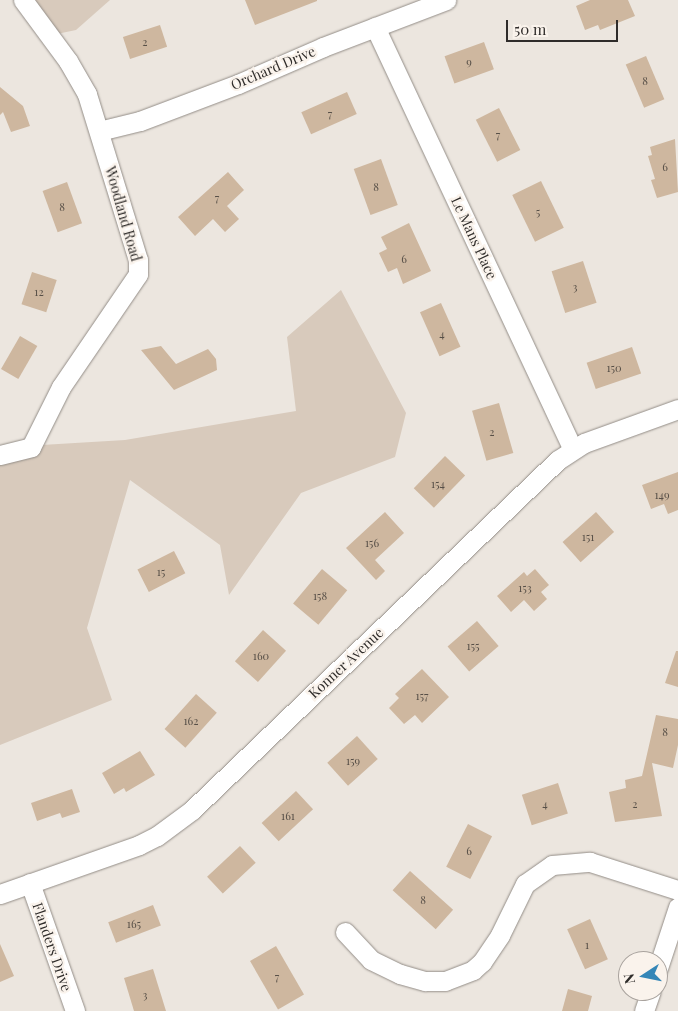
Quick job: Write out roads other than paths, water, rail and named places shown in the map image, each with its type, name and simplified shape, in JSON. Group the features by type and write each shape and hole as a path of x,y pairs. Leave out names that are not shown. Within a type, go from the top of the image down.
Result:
{"street":[{"name":"Woodland Road","path":"0,454 31,447 61,387 138,274 138,260 87,94 68,61 23,0"},
{"name":"Orchard Drive","path":"99,131 140,121 229,88 375,27 446,0"},
{"name":"Le Mans Place","path":"375,27 573,449"},
{"name":"Konner Avenue","path":"0,894 139,845 192,810 573,449 678,409"},
{"path":"345,932 371,960 400,974 424,981 445,981 473,970 482,962 494,947 525,884 552,865 590,862 678,890"},
{"name":"Flanders Drive","path":"30,883 75,1011"},
{"path":"664,951 678,907"}]}
